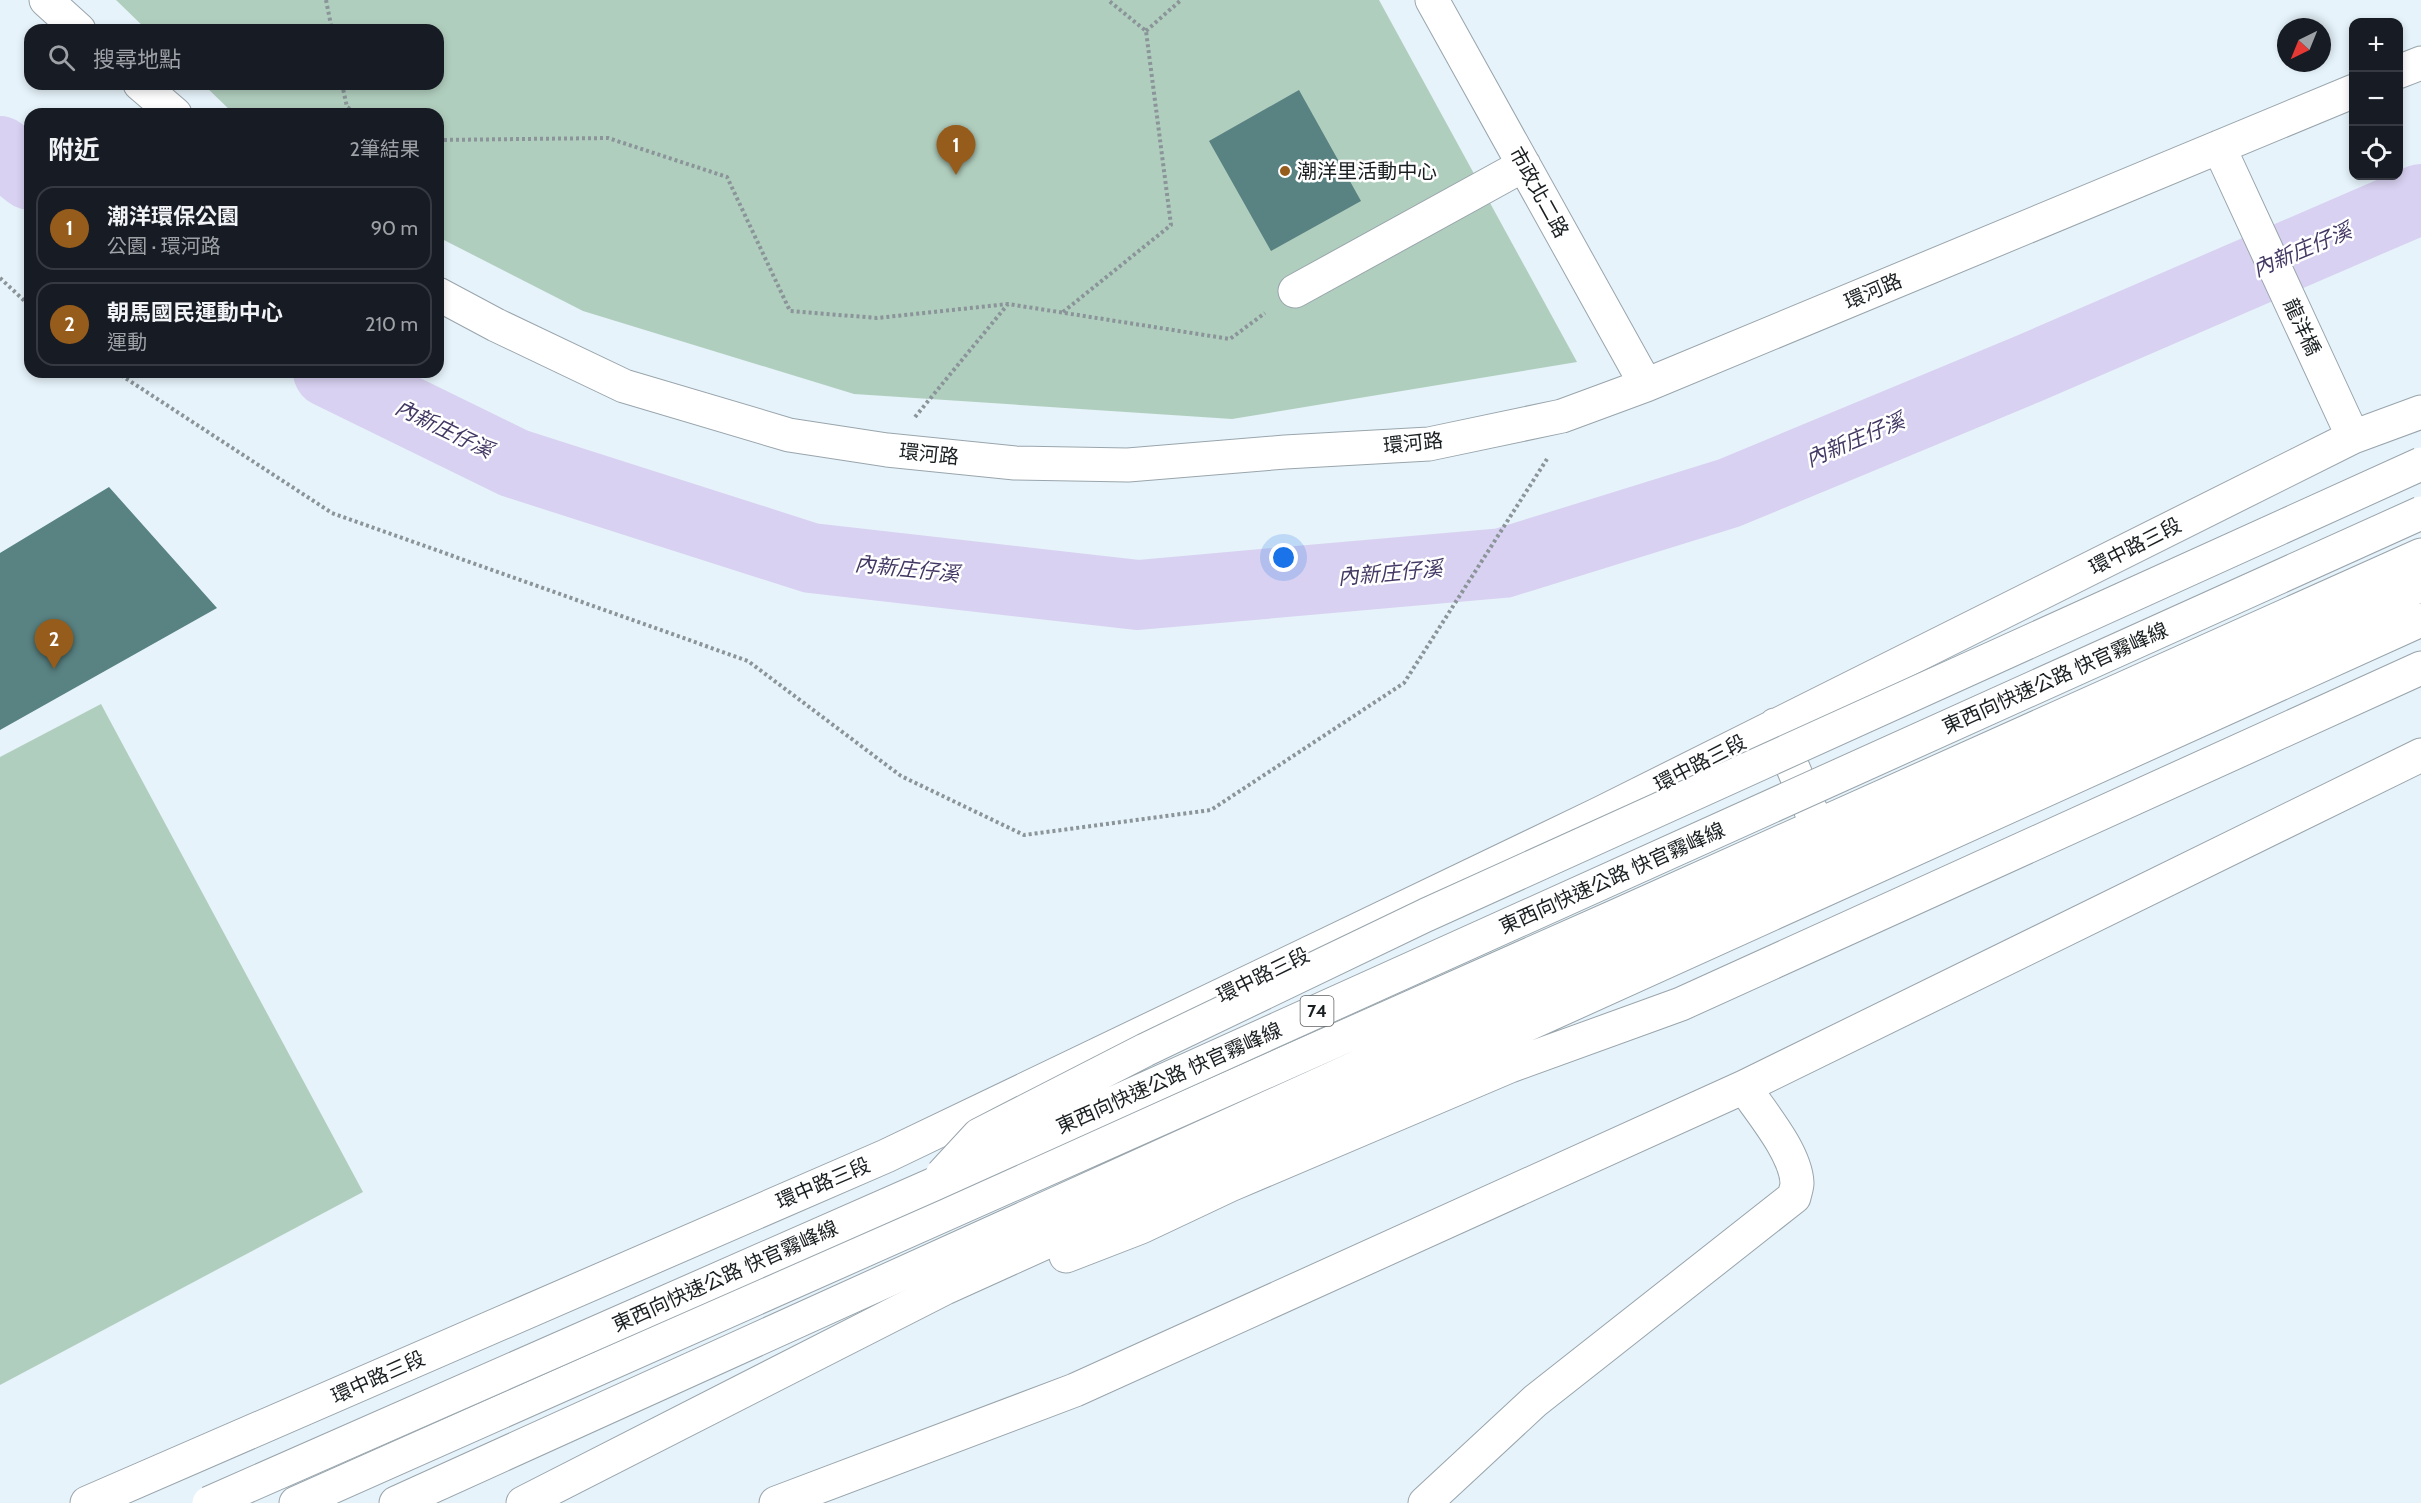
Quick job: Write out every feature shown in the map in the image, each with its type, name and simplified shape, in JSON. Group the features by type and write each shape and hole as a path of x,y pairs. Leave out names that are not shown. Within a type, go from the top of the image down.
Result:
{"main road":[{"path":"46,0 72,24"},
{"name":"市政北二路","path":"1445,4 1524,165 1646,385"},
{"path":"2403,70 2421,63"},
{"path":"147,90 168,108"},
{"name":"環河路","path":"444,297 624,386 789,435 887,450 1015,463 1128,465 1285,452 1429,444 1562,416 1646,385 2349,93"},
{"name":"龍洋橋","path":"2219,147 2353,437"},
{"path":"1295,291 1524,165"},
{"name":"環中路三段","path":"87,1503 886,1156 1601,813 2353,437 2421,412"},
{"path":"932,1185 979,1135 1144,1050 1426,915 2421,464"},
{"name":"東西向快速公路 快官霧峰線","path":"209,1503 932,1185 2421,513"},
{"path":"296,1503 2421,555"},
{"path":"396,1503 2421,585"},
{"path":"523,1503 945,1288 2421,620"},
{"path":"945,1288 1067,1256 1141,1227 1230,1185 1510,1066 1681,1004 2421,668"},
{"path":"1775,726 1817,826"},
{"path":"776,1503 1075,1390 1744,1087 2421,755"},
{"path":"1425,1503 1534,1401 1794,1197 1798,1184 1786,1151 1744,1087"}],"path":[{"path":"326,0 331,24"},
{"path":"1063,312 1171,225 1146,31 1108,0"},
{"path":"1146,31 1181,0"},
{"path":"343,90 349,108"},
{"path":"444,140 608,138 728,177 790,311 877,318 1008,304 1230,339 1295,291"},
{"path":"0,278 24,300"},
{"path":"887,450 1008,304"},
{"path":"125,378 332,513 748,661 901,776 1024,835 1211,810 1404,683 1546,459"}],"green space":[{"path":"116,0 1379,0 1577,362 1232,419 854,394 583,311 444,240 444,108 228,108 209,90 444,90 444,24 141,24"},
{"path":"101,704 363,1192 0,1385 0,757"}],"building":[{"name":"潮洋里活動中心","path":"1299,90 1361,201 1271,251 1209,141"},
{"path":"109,487 217,608 0,730 0,553"}],"waterway":[{"name":"內新庄仔溪","path":"0,151 24,170"},
{"name":"內新庄仔溪","path":"340,378 514,463 811,558 1138,595 1503,563 1729,493 2030,368 2421,199"}],"place":[{"name":"潮洋里活動中心","path":"1285,171"},
{"name":"潮洋環保公園","path":"956,175"},
{"name":"朝馬國民運動中心","path":"54,669"}]}
